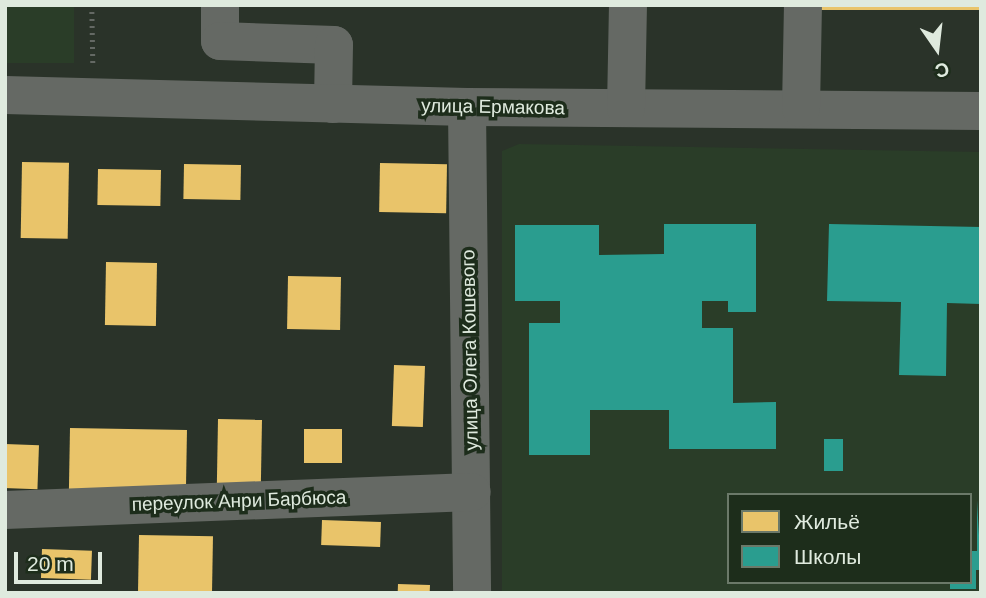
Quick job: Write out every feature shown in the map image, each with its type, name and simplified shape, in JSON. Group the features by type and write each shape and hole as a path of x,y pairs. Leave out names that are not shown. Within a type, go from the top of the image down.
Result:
{"street":[{"path":"220,5 220,41 334,45 333,104"},
{"path":"626,108 628,5"},
{"path":"801,108 803,5"},
{"name":"улица Ермакова","path":"5,95 467,107 981,111"},
{"name":"улица Олега Кошевого","path":"467,107 472,593"},
{"name":"переулок Анри Барбюса","path":"5,510 472,492"}],"path":[{"path":"92,5 94,97"}],"shaded area":[{"path":"5,5 74,5 74,63 5,63"},
{"path":"519,144 981,152 981,593 502,593 502,151"}],"building: Жильё":[{"path":"802,5 981,5 981,10 802,10"},
{"path":"22,162 69,163 68,239 21,238"},
{"path":"380,163 447,164 446,213 379,212"},
{"path":"184,164 241,165 240,200 183,199"},
{"path":"98,169 161,170 160,206 97,205"},
{"path":"106,262 157,263 156,326 105,325"},
{"path":"288,276 341,277 340,330 287,329"},
{"path":"394,365 425,366 423,427 392,426"},
{"path":"218,419 262,420 261,484 217,483"},
{"path":"70,428 187,430 186,494 69,492"},
{"path":"304,429 342,429 342,463 304,463"},
{"path":"5,444 39,445 37,489 5,488"},
{"path":"322,520 381,522 380,547 321,545"},
{"path":"139,535 213,536 212,593 138,593"},
{"path":"42,549 92,551 91,580 41,578"},
{"path":"398,584 430,585 430,593 398,593"}],"building: Школы":[{"path":"664,224 756,224 756,312 728,312 728,301 702,301 702,328 733,328 733,403 776,402 776,449 669,449 669,410 590,410 590,455 529,455 529,323 560,323 560,301 515,301 515,225 599,225 599,255 664,254"},
{"path":"829,224 981,227 981,304 947,303 946,376 899,375 901,302 827,301"},
{"path":"824,439 843,439 843,471 824,471"},
{"path":"977,500 981,570 976,570 976,589 950,589 950,584 972,584 972,551 977,551"}]}
